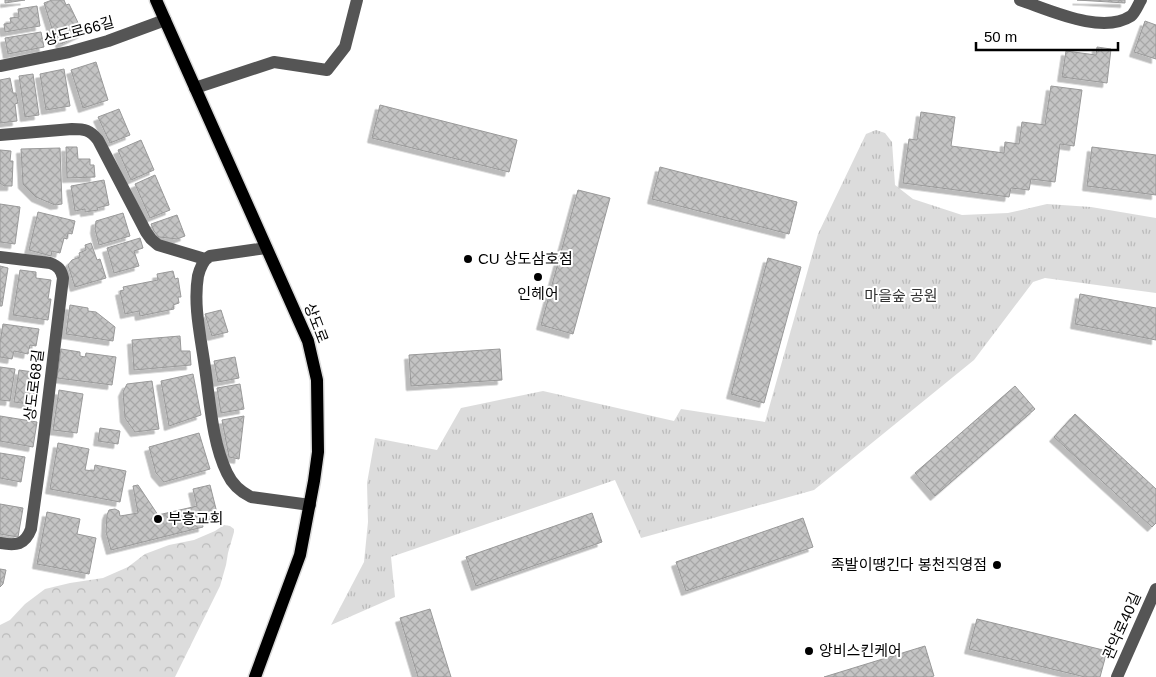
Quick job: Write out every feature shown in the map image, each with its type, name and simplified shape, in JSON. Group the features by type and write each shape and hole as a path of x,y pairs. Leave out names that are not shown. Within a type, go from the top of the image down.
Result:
{"main road":[{"name":"상도로","path":"156,0 308,340 317,380 318,452 300,555 255,677"}],"street":[{"path":"195,88 274,62 327,70 345,47 356,0"},
{"path":"1020,0 1091,23 1112,23 1132,16 1141,0"},
{"name":"상도로66길","path":"0,66 108,42 164,20"},
{"path":"0,135 72,129 83,129 92,132 151,239 158,245 205,259"},
{"path":"266,248 210,256 205,259 198,275 198,316 212,423 226,472 233,484 242,493 250,497 310,505"},
{"name":"상도로68길","path":"0,257 50,263 57,266 63,278 31,529 24,542 16,545 0,543"},
{"name":"관악로40길","path":"1117,677 1156,589"}],"green space":[{"name":"마을숲 공원","path":"876,130 885,133 892,142 895,185 913,199 962,215 1008,213 1047,204 1091,207 1156,218 1156,293 1045,278 1033,282 974,360 814,490 641,538 615,480 391,557 395,597 331,625 364,562 368,522 367,483 375,438 437,450 461,408 543,391 674,421 681,409 765,422 818,234 866,134"},
{"path":"224,525 230,526 234,529 234,532 220,586 175,677 0,677 0,625 10,620 25,604 45,589 103,578 128,567 145,554 169,545 194,540"}],"building":[{"path":"5,0 25,0 5,3"},
{"path":"52,0 64,0 66,5 69,4 83,33 61,44 56,32 53,32 44,3"},
{"path":"1077,0 1125,0 1125,3"},
{"path":"37,6 40,26 5,32 4,24 11,23 10,18 19,17 18,9"},
{"path":"1145,21 1156,25 1156,59 1134,52"},
{"path":"41,32 44,47 8,54 5,38"},
{"path":"1097,47 1111,49 1107,83 1062,77 1066,51 1096,55"},
{"path":"96,62 108,100 83,108 71,70"},
{"path":"64,69 70,106 46,110 40,74"},
{"path":"33,74 39,115 25,117 19,76"},
{"path":"10,78 13,93 16,93 18,103 15,104 17,121 0,123 0,80"},
{"path":"1051,86 1082,90 1074,146 1060,144 1055,182 1031,179 1029,190 1011,188 1009,197 903,183 909,139 917,140 921,112 955,117 951,146 1004,153 1005,142 1019,144 1022,122 1045,125"},
{"path":"380,105 517,140 509,172 372,138"},
{"path":"119,109 130,135 110,143 98,117"},
{"path":"141,140 154,170 131,180 118,150"},
{"path":"66,147 77,147 78,159 90,159 90,165 94,165 95,177 67,178"},
{"path":"1092,147 1156,155 1156,195 1087,186"},
{"path":"60,148 62,204 55,205 36,197 23,184 21,149"},
{"path":"0,150 11,151 10,161 13,161 12,186 4,186 0,183"},
{"path":"660,167 797,202 789,234 652,199"},
{"path":"155,175 170,210 150,218 135,184"},
{"path":"104,180 109,205 97,208 98,210 85,212 85,209 75,211 71,186"},
{"path":"578,190 610,198 573,334 541,325"},
{"path":"0,204 20,207 15,244 0,242"},
{"path":"38,212 75,221 72,234 68,233 67,239 64,238 60,253 52,251 51,256 29,250"},
{"path":"123,213 130,236 99,245 95,229 96,221"},
{"path":"177,215 185,236 177,239 159,237 151,224"},
{"path":"140,238 143,248 134,251 139,266 114,273 107,248"},
{"path":"91,243 97,260 100,259 106,278 75,287 68,265 72,260 80,257 79,253 86,250 85,245"},
{"path":"768,258 801,267 764,403 731,394"},
{"path":"0,266 8,268 2,306 0,306"},
{"path":"20,270 36,272 36,278 51,280 48,299 51,299 48,320 13,315"},
{"path":"173,271 175,279 178,278 181,297 178,297 179,303 173,305 174,309 140,316 139,311 125,314 120,291 124,290 123,287 158,280 157,274"},
{"path":"1080,294 1156,308 1156,340 1075,324"},
{"path":"70,305 88,308 88,311 96,312 115,327 113,341 66,334"},
{"path":"221,310 228,332 212,336 205,314"},
{"path":"3,324 39,329 36,346 30,345 28,354 14,351 12,359 0,357"},
{"path":"180,336 181,351 190,351 191,365 134,370 132,340"},
{"path":"61,349 80,352 80,356 85,357 86,353 116,357 112,385 57,378"},
{"path":"500,349 502,380 411,386 409,355"},
{"path":"235,357 239,378 218,382 214,361"},
{"path":"0,367 15,369 10,401 0,400"},
{"path":"19,370 40,373 35,405 14,402"},
{"path":"193,374 201,415 169,426 161,381"},
{"path":"152,381 159,429 135,432 125,418 123,392 127,384"},
{"path":"240,384 244,409 221,413 217,388"},
{"path":"1015,386 1035,409 935,496 915,473"},
{"path":"59,390 83,394 77,433 53,430"},
{"path":"1075,414 1156,489 1156,523 1152,527 1054,437"},
{"path":"0,416 37,422 33,447 0,441"},
{"path":"244,416 239,459 229,457 222,420"},
{"path":"100,428 120,431 118,444 98,441"},
{"path":"199,433 210,469 164,482 156,473 149,447"},
{"path":"58,443 89,449 85,470 94,471 95,465 126,471 120,502 50,489"},
{"path":"0,453 25,457 21,482 0,478"},
{"name":"부흥교회","path":"138,485 158,515 197,506 193,489 210,485 218,517 202,521 203,527 111,550 106,532 109,510 115,509 119,511 120,516 138,513 133,486"},
{"path":"0,504 23,508 18,537 0,534"},
{"path":"47,512 80,519 77,534 96,538 89,574 37,564"},
{"path":"592,513 602,542 476,586 466,557"},
{"path":"803,518 813,547 686,591 676,562"},
{"path":"0,569 6,570 3,584 0,587"},
{"path":"430,609 451,677 418,677 400,618"},
{"path":"977,619 1107,651 1100,677 1085,677 969,649"},
{"path":"925,646 934,676 824,677"}],"place":[{"name":"CU 상도삼호점","path":"468,259"},
{"name":"인헤어","path":"538,277"},
{"name":"부흥교회","path":"158,519"},
{"name":"족발이땡긴다 봉천직영점","path":"997,565"},
{"name":"앙비스킨케어","path":"809,651"}]}
